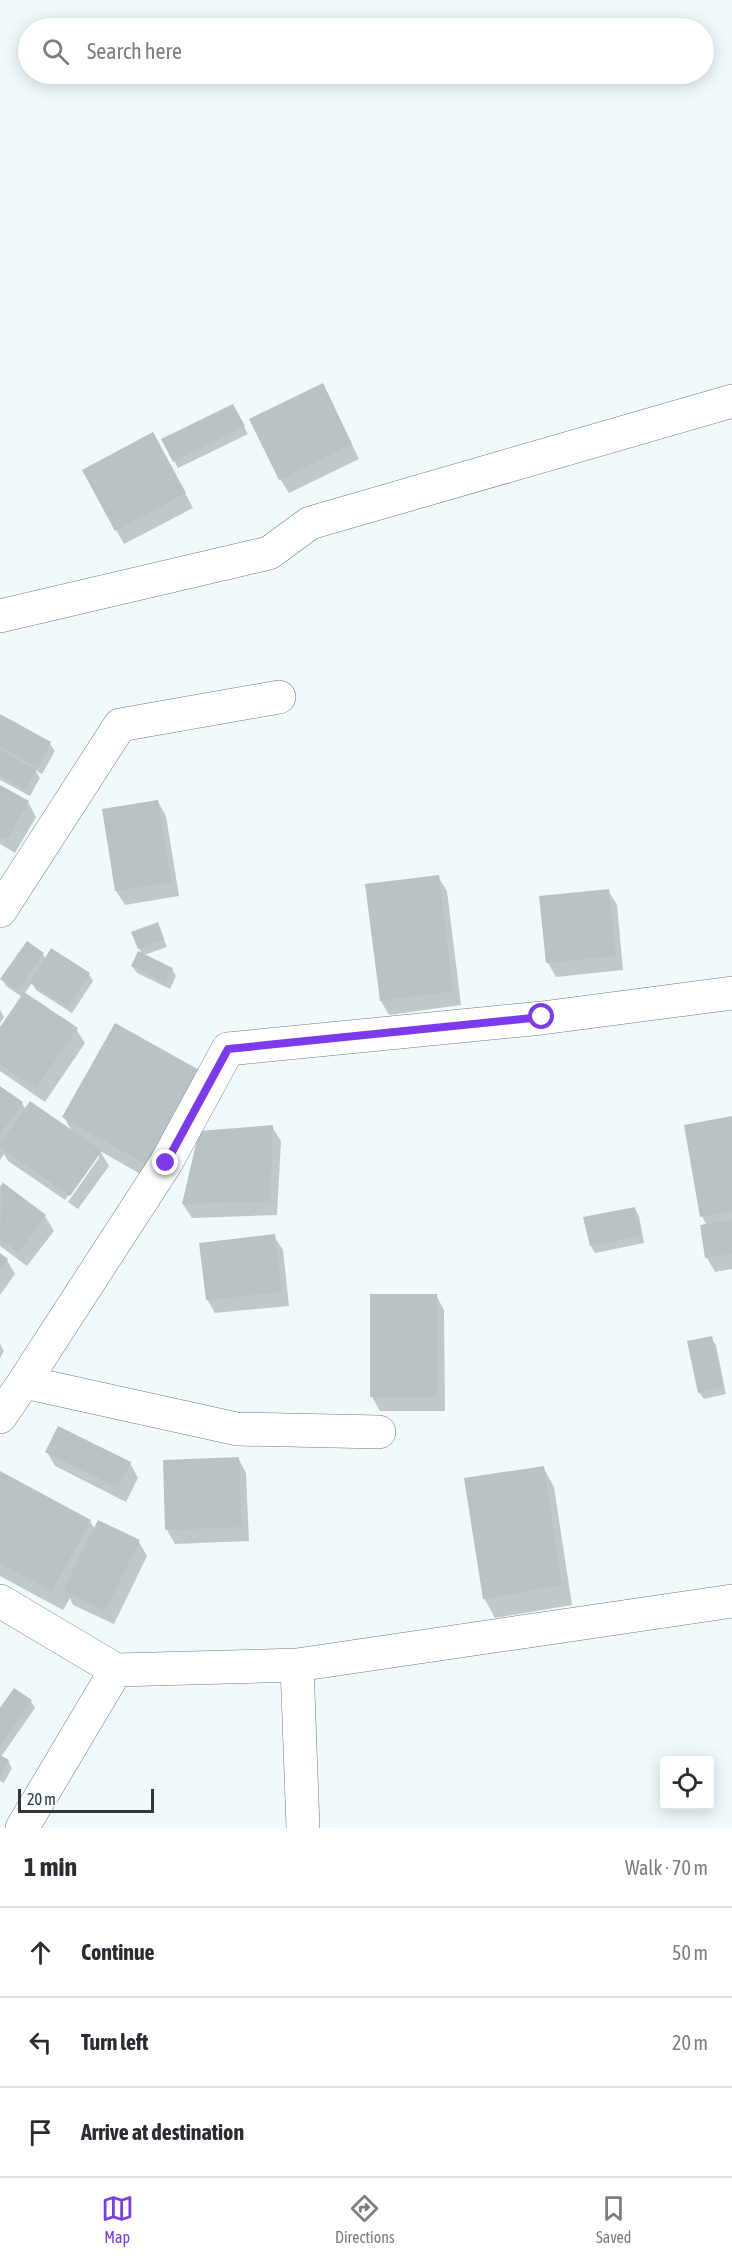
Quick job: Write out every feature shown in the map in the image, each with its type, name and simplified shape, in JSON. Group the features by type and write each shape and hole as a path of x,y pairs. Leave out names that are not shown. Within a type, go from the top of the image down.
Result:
{"street":[{"path":"0,616 269,553 310,523 732,400"},
{"path":"0,911 120,725 279,697"},
{"path":"0,1417 166,1163 228,1049 530,1019 732,993"},
{"path":"24,1382 237,1429 379,1432"},
{"path":"0,1601 116,1670 297,1665 732,1601"},
{"path":"297,1665 303,1828"},
{"path":"22,1828 116,1670"}],"building":[{"path":"323,383 352,444 279,480 249,419"},
{"path":"233,404 245,426 173,462 161,439"},
{"path":"153,432 186,493 115,531 82,470"},
{"path":"0,714 51,742 38,768 0,747"},
{"path":"0,750 36,770 26,790 0,776"},
{"path":"0,785 29,801 7,839 0,836"},
{"path":"158,800 171,882 115,891 102,809"},
{"path":"439,875 453,991 380,1001 365,884"},
{"path":"609,889 616,956 546,963 539,896"},
{"path":"158,922 164,939 138,949 131,932"},
{"path":"27,941 44,953 18,991 0,979"},
{"path":"51,948 90,973 68,1007 30,983"},
{"path":"138,951 173,968 165,983 131,966"},
{"path":"24,992 78,1028 36,1088 0,1064 0,1027"},
{"path":"115,1023 201,1071 147,1165 62,1117"},
{"path":"0,1086 23,1102 0,1135"},
{"path":"30,1101 102,1151 70,1196 0,1147"},
{"path":"732,1116 732,1211 700,1217 684,1125"},
{"path":"273,1125 270,1201 182,1204 199,1131"},
{"path":"2,1182 46,1215 19,1252 0,1239"},
{"path":"635,1207 641,1236 590,1246 583,1217"},
{"path":"732,1220 732,1254 705,1258 700,1225"},
{"path":"275,1234 282,1292 206,1300 199,1243"},
{"path":"0,1253 8,1259 0,1270"},
{"path":"370,1294 437,1294 437,1397 370,1397"},
{"path":"712,1336 723,1387 698,1393 687,1341"},
{"path":"58,1426 131,1462 118,1488 45,1452"},
{"path":"239,1457 242,1527 165,1530 163,1460"},
{"path":"544,1466 562,1585 483,1599 464,1478"},
{"path":"0,1471 91,1520 52,1591 0,1564"},
{"path":"98,1520 140,1540 105,1611 63,1590"},
{"path":"14,1688 32,1700 0,1746 0,1708"},
{"path":"0,1755 9,1760 0,1777"}],"route":[{"path":"166,1163 228,1049 542,1017"}]}
